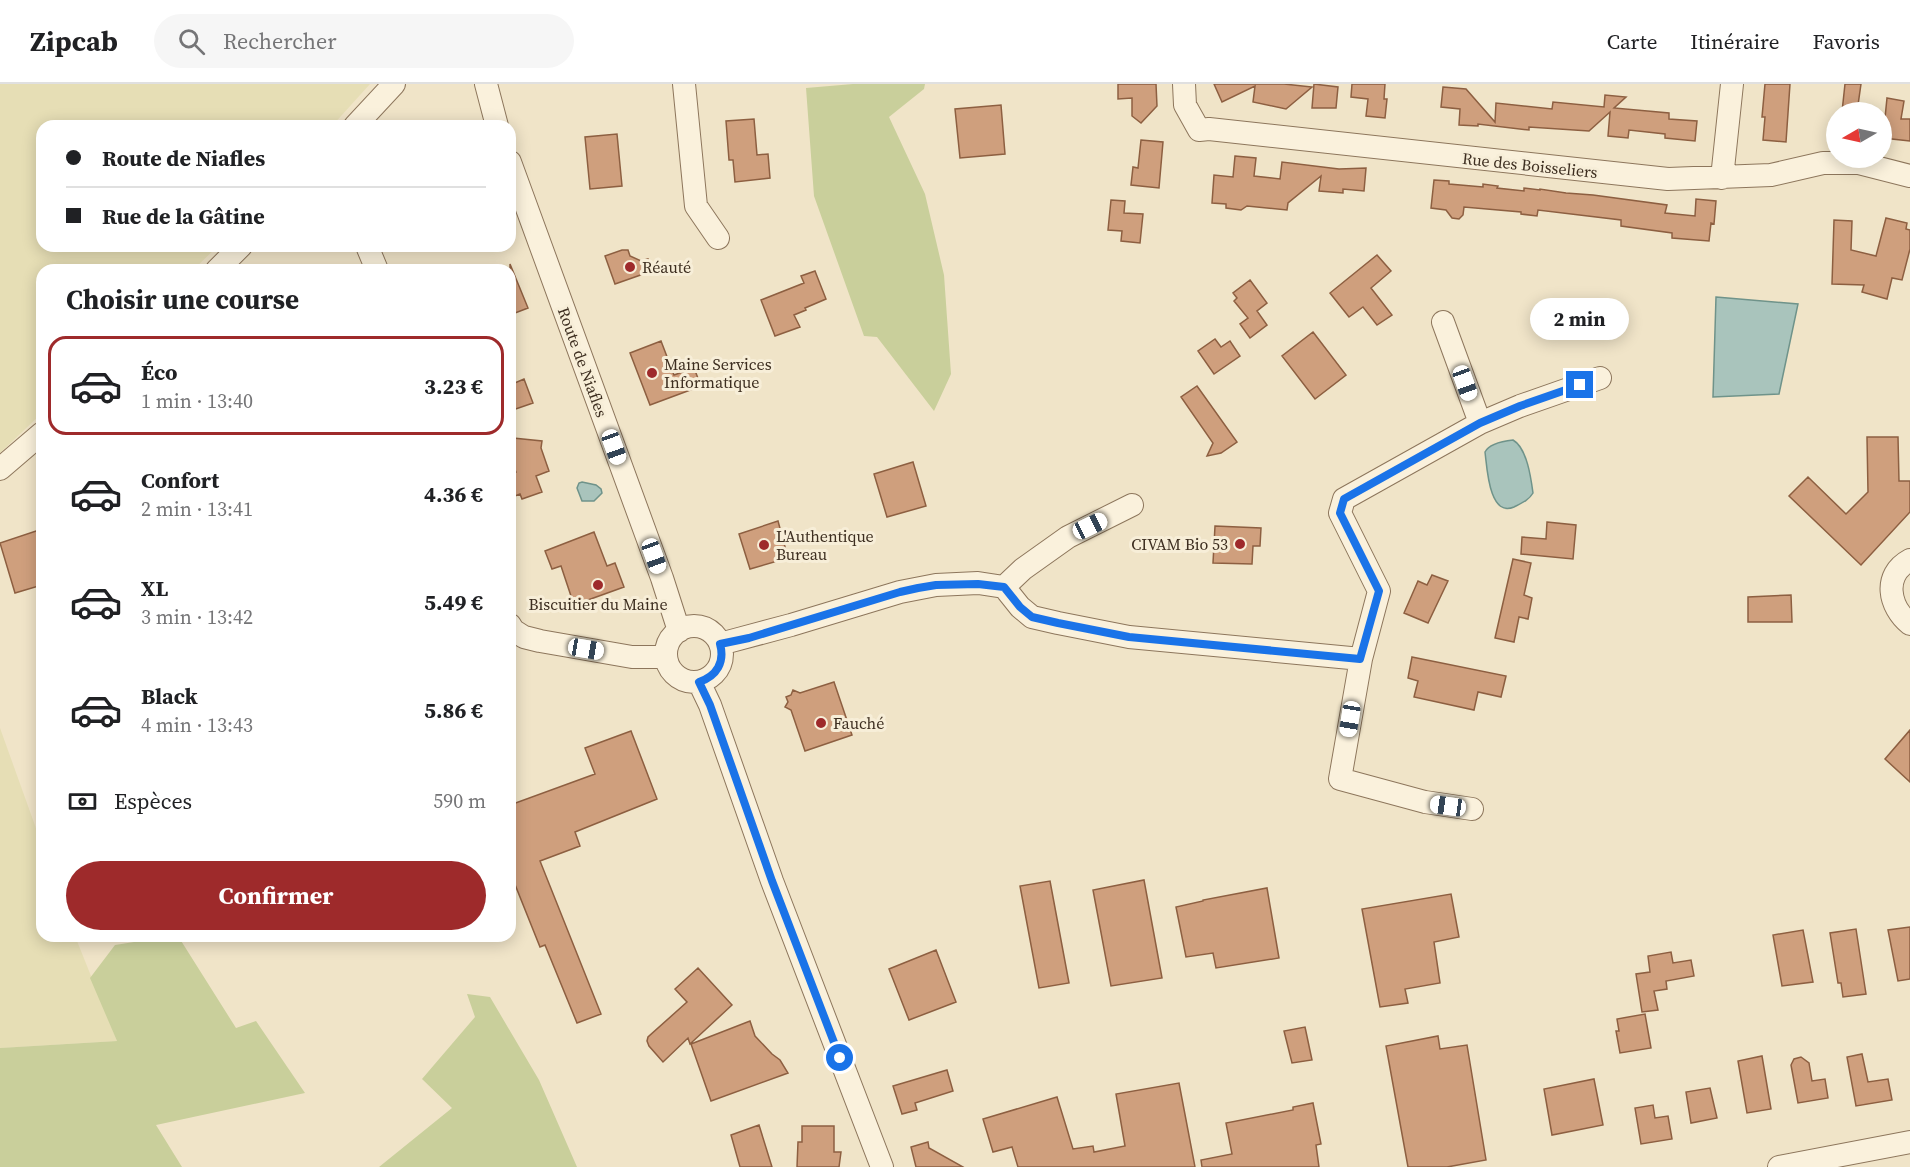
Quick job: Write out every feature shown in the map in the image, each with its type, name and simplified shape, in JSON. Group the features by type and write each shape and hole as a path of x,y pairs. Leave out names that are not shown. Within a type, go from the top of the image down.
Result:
{"street":[{"path":"361,120 394,84"},
{"path":"486,84 495,120"},
{"path":"684,84 696,206 718,238"},
{"name":"Rue des Boisseliers","path":"1184,84 1185,105 1199,130 1209,129 1668,179 1771,175 1823,163 1859,163 1910,176"},
{"path":"1722,178 1732,84"},
{"name":"Route de Niafles","path":"516,178 662,578 679,631"},
{"path":"224,264 235,252"},
{"path":"1443,322 1480,423"},
{"path":"1472,809 1425,802 1340,779 1360,659 1379,591 1340,513 1344,499 1480,423 1520,406 1600,378"},
{"path":"0,469 36,438"},
{"path":"1004,587 1023,569 1068,537 1132,505"},
{"path":"1910,560 1897,572 1892,583 1895,608 1910,624"},
{"path":"720,644 749,638 900,592 936,585 978,584 1004,587 1020,607 1032,617 1129,637 1360,659"},
{"path":"694,626 702,627 710,631 720,644 722,652 719,668 707,680 690,683 673,674 666,657 669,642 679,631 694,626"},
{"path":"516,632 524,638 632,657 666,657"},
{"path":"699,682 710,705 772,881 882,1167"},
{"path":"1779,1167 1882,1158 1910,1142"}],"shaded area":[{"path":"0,84 370,84 337,120 36,120 36,252 212,252 199,264 36,264 36,419 0,453"},
{"path":"0,728 36,828 36,942 77,942 117,1041 0,1048"}],"green space":[{"path":"853,84 925,84 924,89 889,117 925,194 944,275 951,374 934,411 877,337 864,336 814,196 806,88"},
{"path":"134,942 182,942 236,1028 256,1021 305,1093 156,1125 182,1167 0,1167 0,1048 117,1041 90,978 115,945"},
{"path":"467,994 490,997 539,1080 577,1167 379,1167 452,1108 422,1079 475,1017"}],"water":[{"path":"1716,297 1798,304 1779,394 1713,397"},
{"path":"1513,440 1525,456 1533,493 1522,503 1506,508 1499,505 1494,498 1488,479 1485,452 1493,445"},
{"path":"582,482 596,485 602,493 594,501 582,501 577,488"}],"building":[{"path":"1118,84 1156,84 1157,106 1141,123 1132,116 1132,98 1118,99"},
{"path":"1214,84 1284,84 1312,87 1286,109 1253,102 1255,86 1222,102"},
{"path":"1314,84 1338,87 1336,108 1312,108"},
{"path":"1352,84 1385,84 1384,99 1387,99 1385,118 1366,116 1368,99 1351,97"},
{"path":"1765,84 1790,84 1786,142 1763,140 1765,117 1762,117"},
{"path":"1845,84 1861,84 1858,102 1843,102"},
{"path":"1443,87 1466,89 1495,122 1496,103 1552,109 1553,102 1604,107 1605,95 1626,97 1614,108 1669,113 1669,119 1697,121 1695,141 1665,138 1665,134 1629,130 1628,138 1608,136 1610,112 1589,131 1529,127 1529,130 1478,124 1478,126 1459,125 1460,109 1441,107"},
{"path":"1887,98 1904,101 1901,119 1910,119 1910,141 1892,139 1892,102 1887,102"},
{"path":"1001,105 1005,154 960,158 955,109"},
{"path":"754,119 757,155 768,154 770,178 735,182 733,160 729,160 726,121"},
{"path":"617,134 622,186 590,189 585,137"},
{"path":"1141,140 1163,142 1159,188 1131,185 1133,167 1138,168"},
{"path":"1235,156 1256,158 1254,176 1280,179 1282,162 1339,169 1366,168 1364,191 1343,189 1343,193 1319,191 1321,176 1288,203 1287,210 1247,206 1241,210 1226,208 1226,204 1212,203 1214,175 1233,177"},
{"path":"1434,180 1449,181 1449,184 1483,187 1483,184 1524,191 1524,188 1540,189 1667,205 1665,213 1695,216 1696,199 1716,201 1714,224 1711,223 1709,241 1672,238 1672,233 1621,226 1621,220 1538,210 1537,216 1521,214 1521,212 1464,207 1463,215 1459,219 1452,218 1446,210 1431,208"},
{"path":"1111,200 1125,201 1124,213 1143,214 1140,243 1121,241 1122,231 1108,230"},
{"path":"1886,218 1907,223 1906,229 1910,230 1910,249 1902,280 1892,278 1887,299 1862,292 1864,285 1832,284 1834,220 1852,221 1851,250 1876,256"},
{"name":"Réauté","path":"628,250 630,256 641,261 648,259 652,271 615,284 605,256"},
{"path":"1377,255 1391,271 1371,288 1392,315 1377,325 1363,307 1349,317 1330,293"},
{"path":"815,271 826,299 794,315 800,327 775,336 761,300 804,283 801,276"},
{"path":"516,279 528,308 516,313"},
{"path":"1250,280 1267,303 1257,311 1267,325 1250,338 1240,324 1248,318 1234,301 1237,298 1233,293"},
{"path":"1313,332 1346,375 1315,399 1282,356"},
{"path":"1215,339 1221,347 1230,341 1240,356 1214,374 1198,351"},
{"name":"Maine Services Informatique","path":"661,341 674,375 694,368 701,386 650,405 630,353"},
{"path":"524,379 533,403 516,409 516,382"},
{"path":"1197,386 1237,442 1221,453 1207,456 1213,443 1181,397"},
{"path":"1867,437 1898,437 1899,481 1910,481 1910,512 1861,565 1789,496 1808,477 1846,514 1868,492"},
{"path":"516,438 542,441 541,448 549,471 536,476 542,492 522,499 520,494 516,496"},
{"path":"913,462 926,506 887,517 874,474"},
{"name":"L'Authentique Bureau","path":"778,521 788,558 750,569 739,534"},
{"path":"1547,522 1576,525 1573,559 1521,554 1522,537 1546,539"},
{"name":"CIVAM Bio 53","path":"1215,526 1261,528 1260,546 1253,546 1252,564 1213,563"},
{"path":"36,531 36,587 15,593 0,543"},
{"path":"594,532 607,566 615,563 624,587 574,605 561,566 552,569 545,551"},
{"path":"1513,559 1531,563 1524,595 1532,598 1528,619 1519,617 1514,642 1495,638"},
{"path":"1432,575 1448,581 1428,623 1404,613 1418,581 1427,585"},
{"path":"1791,595 1792,622 1748,622 1748,597"},
{"path":"1412,657 1506,676 1501,697 1478,692 1474,710 1414,697 1418,681 1408,678"},
{"name":"Fauché","path":"834,682 852,735 805,751 791,710 785,707 788,702 786,697 791,695 793,690 800,693"},
{"path":"1910,730 1910,782 1885,759"},
{"path":"631,731 657,799 575,832 580,846 540,861 601,1014 577,1023 545,945 540,947 516,887 516,803 595,774 585,748"},
{"path":"1144,880 1162,978 1111,986 1093,890"},
{"path":"1050,881 1069,983 1039,988 1020,886"},
{"path":"1267,888 1279,958 1216,968 1213,953 1186,957 1176,907"},
{"path":"1451,894 1459,937 1434,942 1440,983 1405,989 1408,1003 1380,1007 1362,909"},
{"path":"1910,927 1910,979 1898,981 1888,930"},
{"path":"1856,929 1866,994 1843,997 1841,983 1838,983 1830,933"},
{"path":"1803,930 1813,982 1782,986 1773,935"},
{"path":"936,950 956,1002 909,1020 889,969"},
{"path":"1671,952 1673,963 1691,960 1694,976 1666,981 1667,989 1654,991 1658,1010 1642,1012 1636,974 1650,972 1648,956"},
{"path":"698,968 732,1005 690,1044 688,1038 663,1062 649,1046 648,1037 687,1002 675,989"},
{"path":"1645,1014 1651,1048 1620,1053 1616,1031 1619,1031 1617,1019"},
{"path":"750,1021 755,1036 780,1060 788,1073 711,1101 691,1044"},
{"path":"1305,1027 1312,1060 1292,1063 1284,1031"},
{"path":"1438,1036 1440,1049 1467,1045 1486,1160 1447,1167 1408,1167 1386,1046"},
{"path":"1862,1054 1868,1082 1888,1079 1892,1100 1856,1106 1847,1057"},
{"path":"1762,1056 1771,1109 1747,1113 1738,1061"},
{"path":"1801,1057 1809,1063 1812,1081 1825,1079 1828,1098 1798,1103 1791,1065 1794,1059"},
{"path":"947,1070 953,1091 915,1103 917,1110 902,1114 893,1086"},
{"path":"1594,1079 1603,1125 1552,1135 1544,1089"},
{"path":"1179,1083 1195,1167 1018,1167 1012,1147 993,1152 983,1119 1057,1097 1073,1149 1093,1146 1094,1152 1125,1146 1116,1094"},
{"path":"1710,1088 1717,1118 1691,1123 1686,1092"},
{"path":"1313,1103 1321,1144 1316,1145 1319,1167 1202,1167 1201,1160 1232,1154 1226,1123 1293,1110 1293,1107"},
{"path":"1653,1105 1655,1118 1668,1116 1672,1139 1641,1144 1635,1108"},
{"path":"759,1125 772,1167 740,1167 731,1135"},
{"path":"802,1126 834,1126 834,1152 841,1152 839,1167 797,1167 798,1142 802,1142"},
{"path":"928,1142 929,1148 963,1167 916,1167 911,1147"}],"place":[{"name":"Réauté","path":"630,267"},
{"name":"Maine Services Informatique","path":"652,373"},
{"name":"CIVAM Bio 53","path":"1240,544"},
{"name":"L'Authentique Bureau","path":"764,545"},
{"name":"Biscuitier du Maine","path":"598,585"},
{"name":"Fauché","path":"821,723"}],"route":[{"path":"840,1058 772,881 710,705 699,682 707,680 719,668 722,660 720,644 791,626 900,592 936,585 978,584 1004,587 1020,607 1032,617 1129,637 1360,659 1379,591 1340,513 1344,499 1480,423 1580,385"}]}
